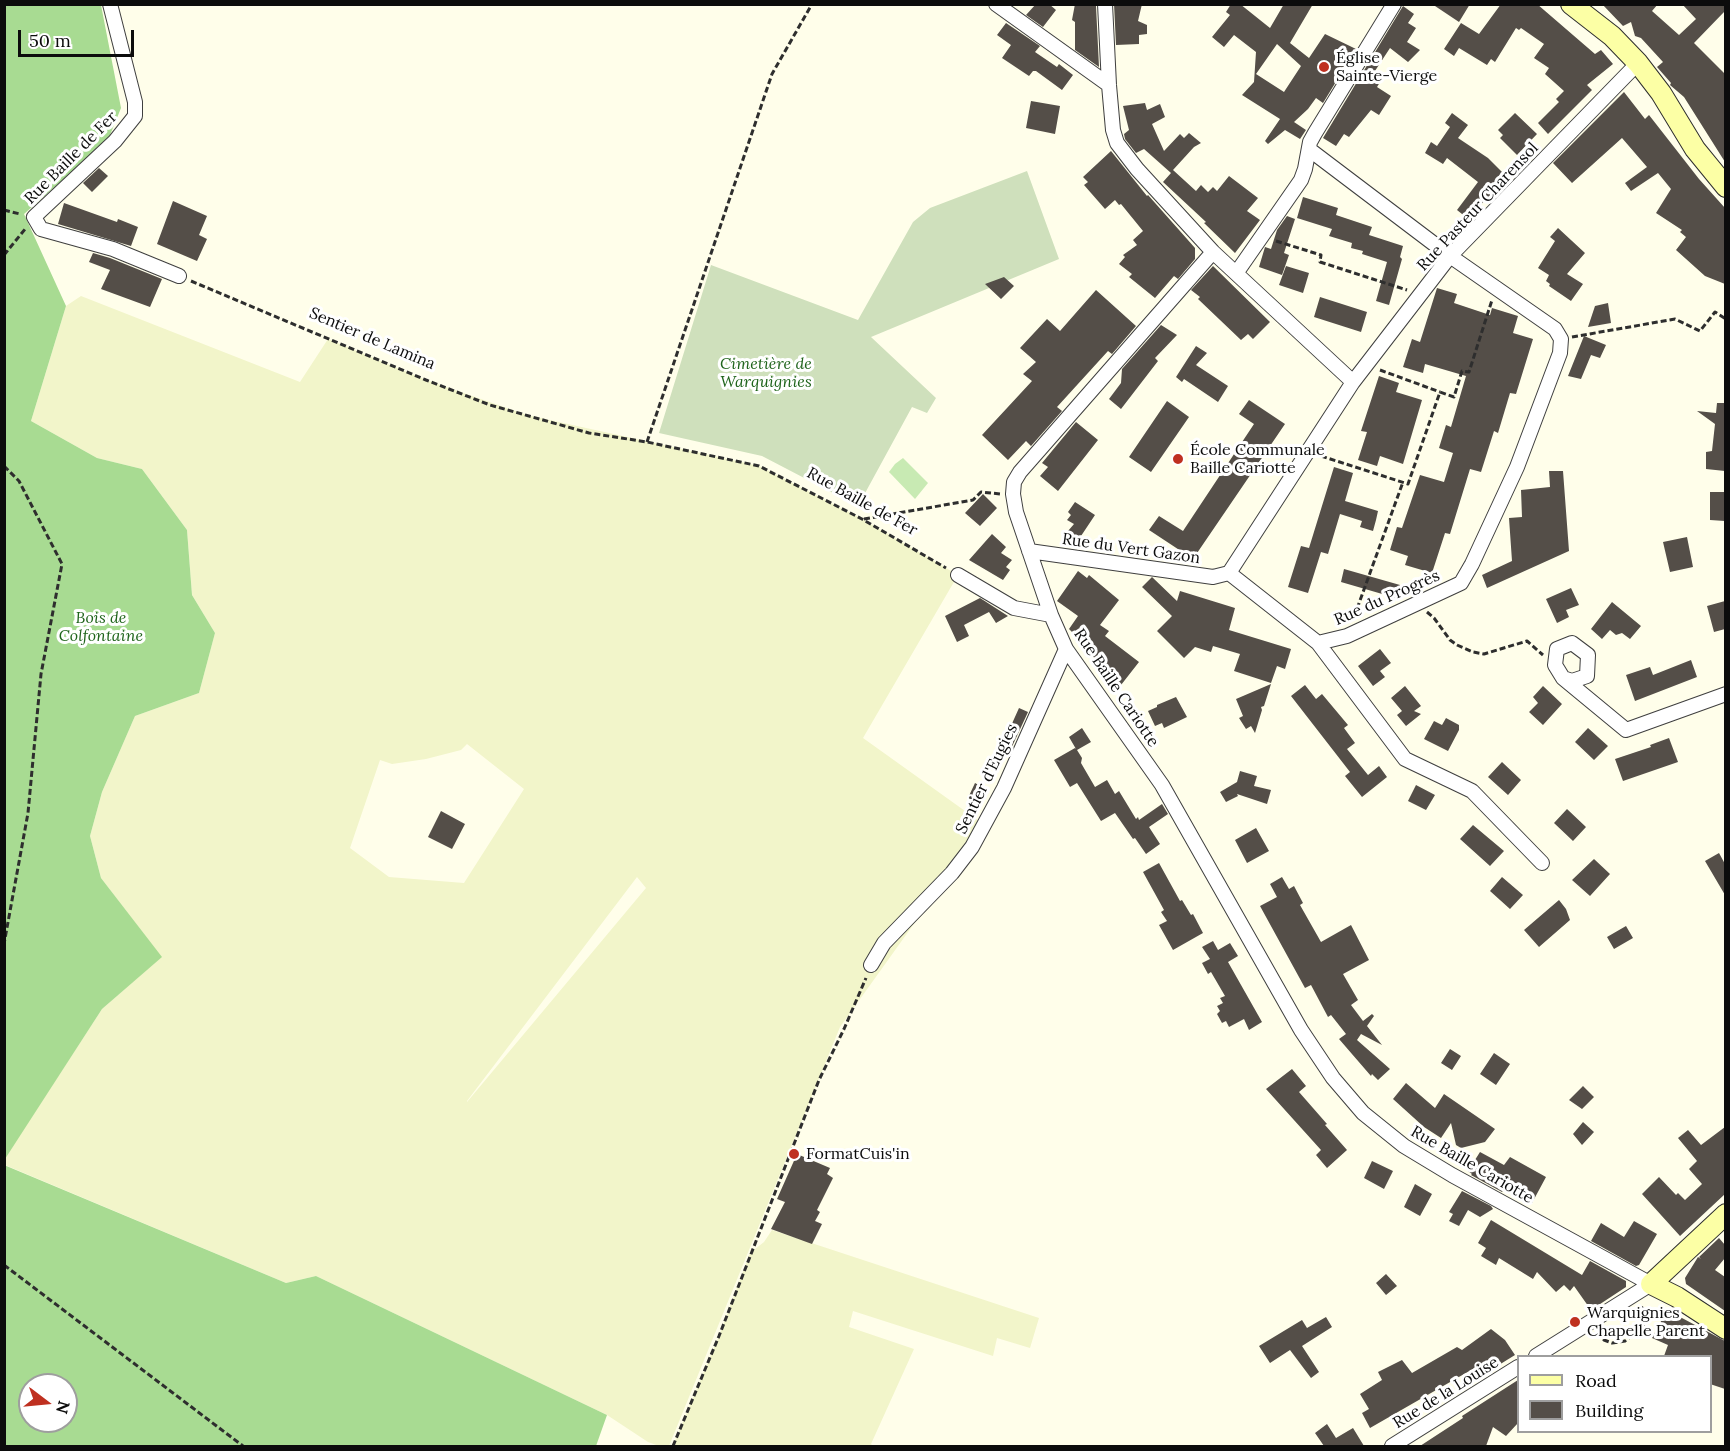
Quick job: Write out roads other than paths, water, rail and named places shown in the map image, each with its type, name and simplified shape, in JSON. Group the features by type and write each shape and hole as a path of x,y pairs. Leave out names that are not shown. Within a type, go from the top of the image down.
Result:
{"street":[{"name":"Rue Baille de Fer","path":"110,4 135,102 135,116 115,141 37,223 113,249 178,276"},
{"path":"996,4 1109,85"},
{"path":"1105,4 1109,85 1113,130 1117,144 1213,252 1353,382"},
{"path":"1237,272 1301,180 1310,150 1310,142 1394,4"},
{"path":"1571,4 1612,36 1638,63 1661,93 1695,149 1725,187"},
{"name":"Rue Pasteur Charensol","path":"1229,573 1353,382 1450,256 1638,63"},
{"path":"1310,150 1450,256"},
{"name":"Rue Baille Cariotte","path":"1213,252 1020,472 1014,482 1016,512 1051,615 1066,650 1162,785 1300,1030 1333,1078 1363,1113 1404,1146 1442,1169 1651,1284"},
{"name":"Rue du Progrès","path":"1318,643 1347,636 1461,584 1521,456 1560,353 1561,339 1555,329 1450,256"},
{"name":"Rue du Vert Gazon","path":"1029,551 1213,577 1229,573"},
{"path":"1229,573 1318,643 1405,759 1472,791 1542,863"},
{"path":"958,575 1014,608 1051,615"},
{"path":"1563,678 1572,681 1587,676 1588,655 1572,643 1557,649 1555,665 1563,678 1626,730 1725,694"},
{"name":"Sentier d'Eugies","path":"871,965 884,943 952,873 972,847 1004,788 1066,650"},
{"path":"1538,1355 1651,1284 1725,1214"},
{"path":"1651,1284 1677,1297 1725,1329"},
{"name":"Rue de la Louise","path":"1392,1446 1517,1368"}],"place":[{"name":"Église Sainte-Vierge","path":"1324,67"},
{"name":"École Communale Baille Cariotte","path":"1178,459"},
{"name":"FormatCuis'in","path":"794,1154"},
{"name":"Warquignies Chapelle Parent","path":"1575,1322"}],"park label":[{"name":"Cimetière de Warquignies","path":"766,373"},
{"name":"Bois de Colfontaine","path":"101,627"}]}
